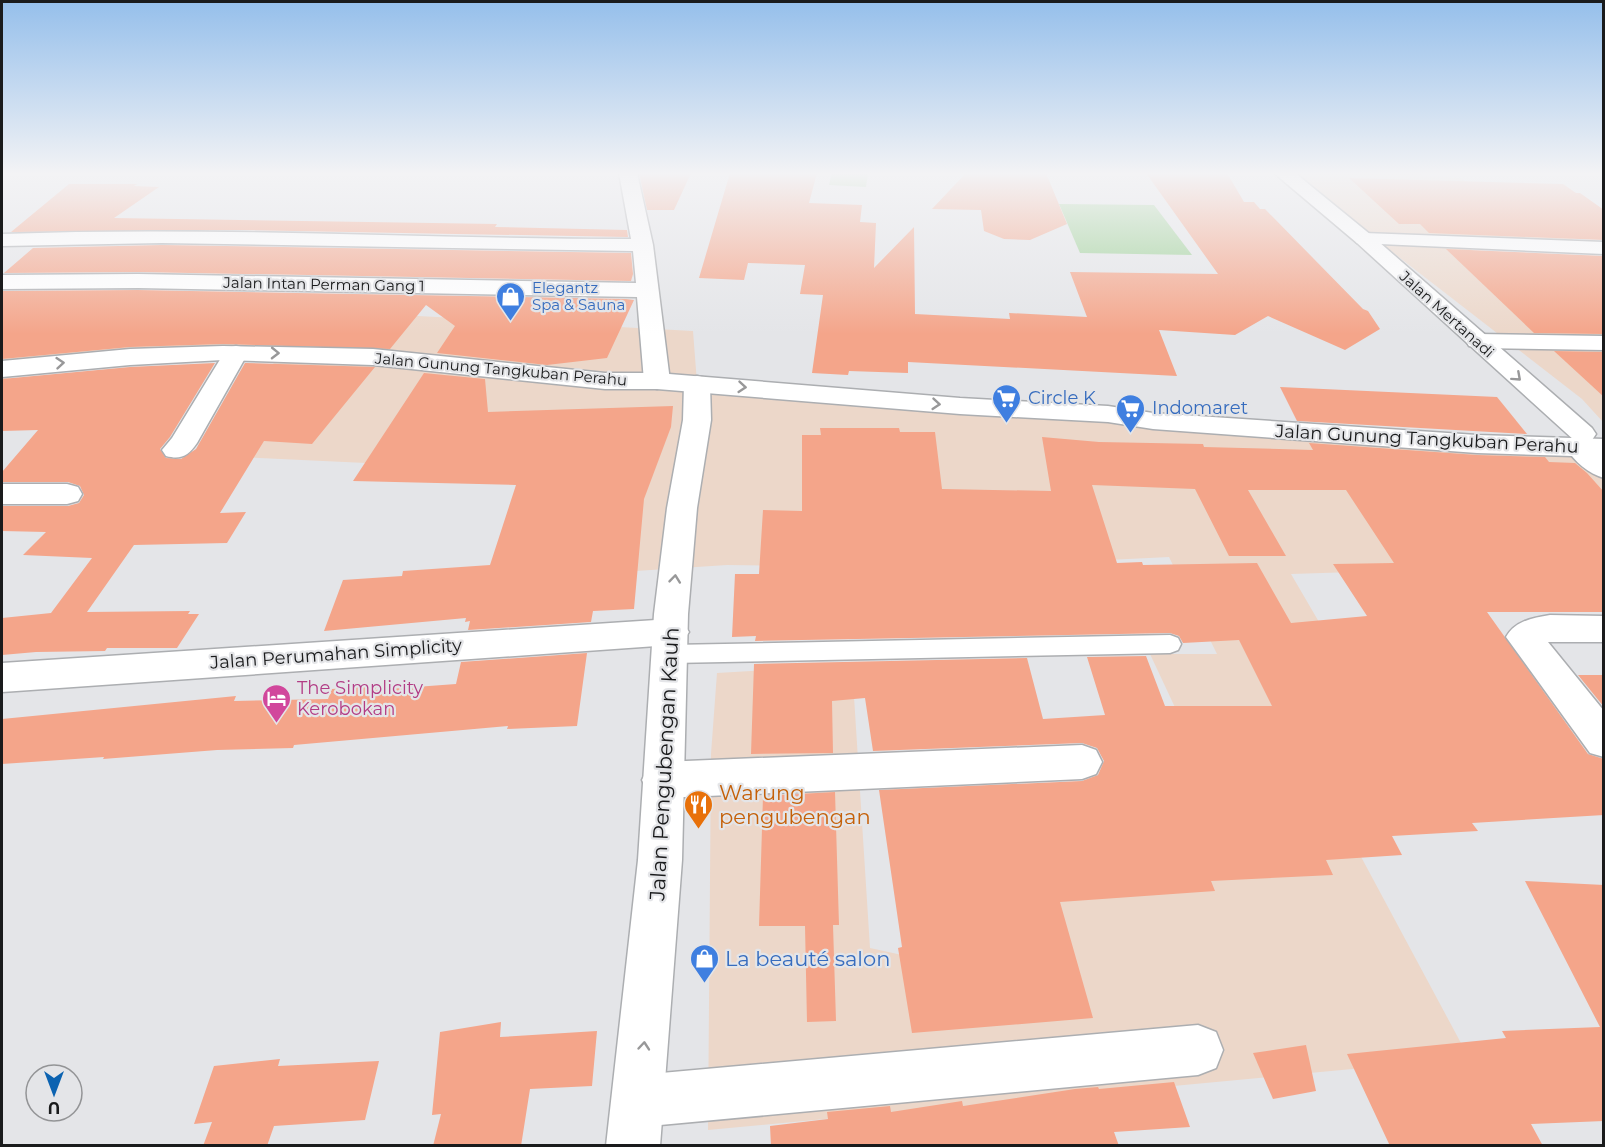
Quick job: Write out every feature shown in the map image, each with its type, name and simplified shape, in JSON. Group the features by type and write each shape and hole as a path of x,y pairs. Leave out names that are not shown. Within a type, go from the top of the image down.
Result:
{"street":[{"path":"640,227 644,245 646,290 657,381"},
{"name":"Jalan Mertanadi","path":"1349,227 1592,441 1604,470"},
{"path":"2,240 120,236 402,243 644,245"},
{"path":"1364,239 1604,248"},
{"name":"Jalan Intan Perman Gang 1","path":"2,282 138,281 646,290"},
{"path":"1478,341 1604,343"},
{"path":"176,450 183,443 236,353"},
{"name":"Jalan Gunung Tangkuban Perahu","path":"2,369 130,357 236,353 373,357 605,381 657,381 960,406 1108,414 1198,425 1478,444 1592,441"},
{"name":"Jalan Pengubengan Kauh","path":"636,1123 660,860 662,780 682,508 697,420 697,384"},
{"path":"2,494 67,494"},
{"path":"1602,738 1524,637 1527,633 1539,629 1604,629"},
{"name":"Jalan Perumahan Simplicity","path":"2,678 121,668 334,656 671,643"},
{"path":"662,780 1082,762"},
{"path":"636,1123 1198,1050"}],"lane":[{"path":"671,643 1170,644"}],"shaded area":[{"path":"1359,227 1556,227 1581,246 1465,243 1493,270 1603,276 1603,422 1582,399"},
{"path":"272,308 693,331 697,383 1603,444 1603,564 1291,574 1403,766 1315,771 1469,1058 708,1130 711,754 717,673 852,665 870,948 971,970 1209,780 1150,654 1217,654 1169,557 945,568 727,565 590,574 624,475 196,455 278,358 238,356 11,377 2,387 2,313"}],"green space":[{"path":"1069,227 1170,227 1192,255 1080,253"}],"building":[{"path":"18,227 495,227 627,230 628,237 238,230 11,232"},
{"path":"714,227 876,227 874,268 914,227 915,314 1010,319 1009,313 1087,317 1070,272 1218,274 1184,227 1282,227 1363,309 1368,311 1380,329 1345,350 1268,316 1235,335 1159,330 1177,376 908,362 908,373 849,371 848,375 812,373 823,295 800,294 805,265 748,263 744,280 699,278"},
{"path":"983,227 1061,227 1030,240 1004,239 984,231"},
{"path":"1423,227 1604,227 1604,240 1429,233"},
{"path":"162,245 631,253 633,274 631,281 138,272 4,273 33,248"},
{"path":"1446,249 1604,256 1604,334 1534,333"},
{"path":"138,290 634,300 607,358 547,365 437,353 455,326 426,305 390,349 223,344 130,347 2,359 2,291"},
{"path":"1554,351 1604,352 1604,397"},
{"path":"215,363 170,437 160,449 166,458 181,459 196,449 245,363 375,367 312,444 264,441 220,513 246,512 227,543 134,545 87,612 190,611 188,614 199,614 177,648 107,648 105,651 2,655 2,618 51,613 92,558 23,555 46,532 2,531 2,506 68,506 79,503 84,495 80,486 68,482 2,482 2,472 38,430 2,431 2,379 130,367"},
{"path":"424,373 485,379 488,412 673,406 671,427 644,499 634,609 593,611 591,622 468,630 470,621 465,622 466,618 324,631 343,580 402,576 403,571 490,565 516,485 353,481"},
{"path":"1280,387 1497,397 1527,434 1297,421"},
{"path":"820,428 899,428 900,432 935,432 942,489 1051,491 1042,437 1099,442 1203,444 1204,447 1313,450 1309,443 1477,455 1545,457 1549,462 1575,463 1604,492 1604,612 1487,612 1588,754 1604,759 1604,815 1472,823 1478,831 1392,836 1402,855 1326,860 1333,875 1211,881 1215,891 1060,902 1093,1018 912,1033 898,948 902,947 879,790 1082,781 1098,775 1104,761 1097,748 1082,743 873,751 865,698 832,701 833,753 751,754 754,664 1027,658 1043,719 1105,715 1087,657 1146,656 1165,706 1272,706 1239,640 1183,643 1179,636 1170,633 755,641 756,636 732,637 735,574 759,574 763,510 802,511 802,435 821,435","holes":["1092,485 1195,489 1229,556 1286,556 1248,490 1346,490 1394,563 1333,564 1367,616 1291,623 1257,563 1143,565 1142,562 1117,563"]},
{"path":"587,653 577,726 507,729 508,726 294,745 293,748 217,750 2,764 2,719 236,696 234,701 328,699 332,689 377,686 375,690 456,684 461,662"},
{"path":"1578,675 1604,675 1604,707"},
{"path":"835,792 839,925 833,925 836,1021 807,1022 805,926 759,926 763,796"},
{"path":"1525,881 1604,885 1604,1121 1531,1124 1543,1146 1390,1146 1347,1054 1506,1038 1502,1031 1600,1027"},
{"path":"501,1022 500,1037 597,1031 592,1086 530,1089 521,1146 433,1146 441,1114 432,1115 440,1032"},
{"path":"1306,1045 1316,1091 1273,1099 1253,1053"},
{"path":"280,1059 278,1066 379,1061 365,1120 274,1126 267,1146 203,1146 212,1122 194,1124 214,1066"},
{"path":"1174,1082 1190,1127 1114,1132 1119,1146 771,1146 770,1126 828,1119 827,1112 890,1106 891,1112 962,1101 963,1106 1075,1089"}],"place":[{"name":"Elegantz Spa & Sauna","path":"511,322"},
{"name":"Circle K","path":"1007,424"},
{"name":"Indomaret","path":"1131,434"},
{"name":"The Simplicity Kerobokan","path":"276,724"},
{"name":"Warung pengubengan","path":"698,830"},
{"name":"La beauté salon","path":"704,984"}]}
